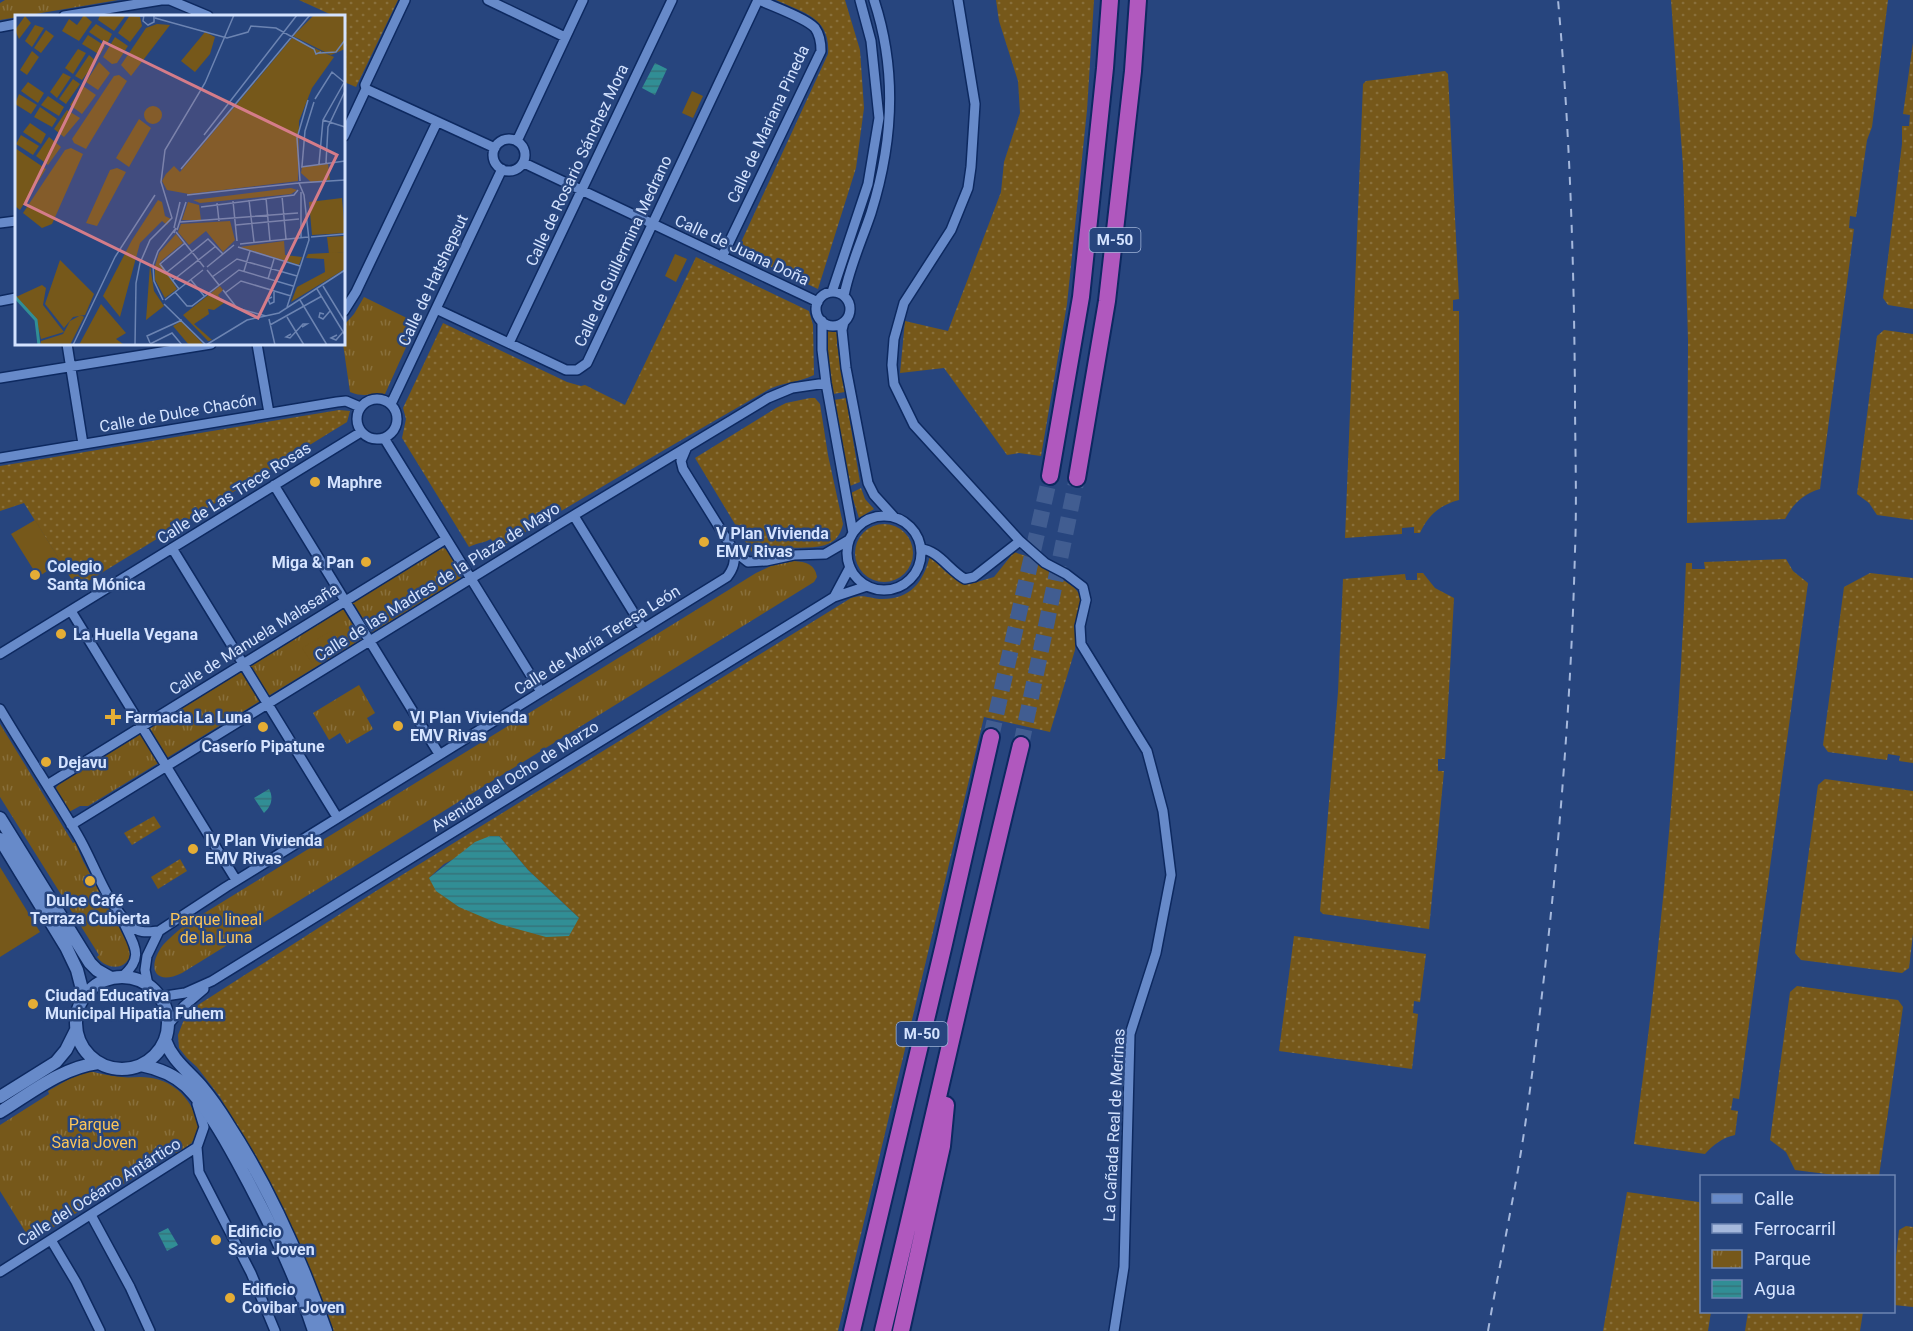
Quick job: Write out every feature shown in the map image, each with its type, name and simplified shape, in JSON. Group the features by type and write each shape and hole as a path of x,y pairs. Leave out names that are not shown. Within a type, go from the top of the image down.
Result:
{"highway":[{"name":"M-50","path":"1050,476 1081,297 1110,0"},
{"name":"M-50","path":"1077,478 1107,301 1133,71 1138,0"},
{"name":"M-50","path":"852,1331 991,737"},
{"name":"M-50","path":"883,1331 1021,745"},
{"path":"901,1331 942,1146 953,1030"}],"street":[{"path":"70,15 161,0 170,0 206,15"},
{"path":"345,134 405,0"},
{"path":"488,0 565,37"},
{"path":"517,141 583,0"},
{"name":"Calle de Rosario Sánchez Mora","path":"509,344 672,0"},
{"name":"Calle de Guillermina Medrano","path":"436,309 566,370 572,371 587,363 758,0"},
{"name":"Calle de Mariana Pineda","path":"722,257 821,51 821,40 809,23 758,0"},
{"path":"832,292 844,296 850,310 842,330 846,368 868,483 874,495 894,517 912,529 921,549 916,573 904,585 888,590 867,586 855,577 847,557 851,537 826,383 822,350 822,321 817,312 818,302 832,292 868,184 879,118 871,41 860,0"},
{"path":"844,296 879,187 890,120 890,78 885,37 874,0"},
{"name":"La Cañada Real de Merinas","path":"958,0 975,104 968,188 951,230 904,303 894,339 892,365 894,384 915,425 1020,541 1045,563 1066,574 1083,587 1086,600 1080,626 1081,644 1147,751 1163,811 1171,875 1156,953 1130,1034 1124,1267 1114,1331"},
{"path":"0,27 15,24"},
{"path":"366,89 495,148"},
{"path":"345,310 356,292 437,122"},
{"path":"507,139 517,141 524,148 524,163 516,170 502,169 495,162 493,153 495,148 507,139"},
{"name":"Calle de Juana Doña","path":"524,163 818,302"},
{"name":"Calle de Hatshepsut","path":"391,404 502,169"},
{"path":"0,223 15,220"},
{"path":"0,301 15,298"},
{"path":"822,321 834,326 844,322"},
{"path":"67,345 83,444"},
{"path":"0,378 205,345"},
{"path":"257,345 268,413"},
{"name":"Calle de las Madres de la Plaza de Mayo","path":"71,825 664,460 780,392 826,383"},
{"path":"371,399 391,404 397,414 397,426 394,431 384,438 372,439 361,432 356,420 360,407 371,399"},
{"name":"Calle de Dulce Chacón","path":"0,458 337,402 346,401 360,407"},
{"name":"Calle de Las Trece Rosas","path":"0,654 361,432"},
{"path":"384,438 541,692"},
{"path":"686,449 681,461 683,469 734,551 748,562 794,555 825,554 851,537 864,522 871,518 894,517"},
{"path":"664,460 683,469"},
{"path":"274,485 439,754"},
{"path":"574,516 643,628"},
{"name":"Calle de Manuela Malasaña","path":"47,785 446,539"},
{"path":"921,549 929,549 958,576 966,579 974,577 1020,541"},
{"path":"172,548 338,817"},
{"name":"Calle de María Teresa León","path":"159,931 236,880 727,577 735,562 734,551"},
{"path":"834,597 850,567"},
{"name":"Avenida del Ocho de Marzo","path":"159,997 185,993 212,981 834,597 867,586"},
{"path":"71,611 236,880"},
{"path":"0,709 71,825 99,880 120,914 135,944 137,954 130,969 96,985 84,997 77,1013 76,1030 66,1050 56,1062 0,1097"},
{"path":"0,819 90,963 97,970 116,977 135,979 148,985 159,997 166,1010 168,1026 165,1040 155,1055 141,1065 114,1069 98,1062 83,1049 76,1030"},
{"path":"0,839 66,947 77,970 84,997"},
{"path":"120,914 140,932 159,931 147,956 145,969 148,985"},
{"name":"Avenida del Ocho de Marzo","path":"168,1026 184,1006 212,981"},
{"path":"165,1040 174,1058 209,1096 240,1143 292,1244 326,1331"},
{"path":"0,1112 60,1074 98,1062"},
{"path":"141,1065 167,1074 184,1084 206,1110 266,1214 298,1287 314,1331"},
{"name":"Calle del Océano Antártico","path":"0,1272 198,1148 204,1127 194,1095"},
{"path":"198,1148 199,1172"},
{"path":"176,1162 191,1164 199,1172 251,1273 275,1331"},
{"path":"91,1215 130,1287 150,1331"},
{"path":"51,1240 76,1282 100,1331"}],"green space":[{"path":"5,0 118,0 30,15 15,15 15,17 0,20 0,3"},
{"path":"299,0 398,0 356,87 345,82 345,15 332,15"},
{"path":"776,0 845,0 860,50 864,108 856,168 818,289 737,251 828,54 825,32 814,18"},
{"path":"996,0 1094,0 1087,110 1067,304 1041,456 1019,453 1007,455 944,368 900,373 905,321 948,331 1001,192 1004,162 1020,113 1018,81 999,21"},
{"path":"1671,0 1888,0 1872,127 1867,140 1856,217 1850,216 1849,228 1854,229 1820,489 1799,500 1785,519 1687,523 1688,341 1683,166"},
{"path":"1913,43 1913,309 1888,305 1883,298 1902,144 1902,126 1909,126 1910,115 1903,114"},
{"path":"1445,71 1448,74 1459,299 1453,300 1453,311 1459,311 1459,500 1435,512 1420,533 1414,533 1414,527 1402,528 1402,534 1345,538 1363,84 1366,81"},
{"path":"692,91 703,96 693,118 682,113"},
{"path":"675,254 687,259 676,282 665,276"},
{"path":"696,257 809,311 813,325 814,375 766,391 497,549 491,539 469,547 402,438 406,419 403,408 443,323 567,382 585,385 625,405"},
{"path":"364,297 417,323 385,394 364,395 350,392 343,345 345,345 345,324"},
{"path":"826,329 837,330 837,345 845,392 833,394"},
{"path":"1884,330 1913,334 1913,520 1877,515 1869,503 1857,494 1877,336"},
{"path":"815,398 820,404 843,524 841,530 835,539 825,545 753,554 695,458 776,408 786,403"},
{"path":"846,398 860,482 850,486 834,400"},
{"path":"339,410 350,411 347,422 77,588 24,503 0,511 0,466"},
{"path":"861,488 865,499 874,509 859,518 851,493"},
{"path":"35,520 61,562 38,577 11,534"},
{"path":"878,524 890,524 905,532 913,547 913,559 905,574 890,582 878,582 863,574 855,559 855,547 863,532"},
{"path":"442,548 447,549 462,574 460,579 88,806 80,806 69,812 56,791 58,785"},
{"path":"1014,552 1026,556 1074,587 1080,595 1075,650 1050,732 984,717 838,1331 330,1331 245,1141 220,1097 179,1048 178,1035 183,1022 198,1005 376,891 851,598 862,596 890,599 907,593 919,582 930,556 946,572 961,582 970,584 994,577","holes":["499,836 528,870 579,918 429,878 444,864"]},
{"path":"1786,559 1793,571 1808,583 1739,1099 1733,1098 1731,1110 1738,1111 1735,1135 1718,1142 1705,1154 1634,1144 1667,854 1686,563 1692,563 1692,569 1705,569 1704,562"},
{"name":"Parque lineal de la Luna","path":"794,561 812,566 817,577 814,582 182,973 165,977 159,976 156,972 154,967 158,953 165,942 185,925 756,573 771,566"},
{"path":"1417,573 1423,573 1435,588 1454,598 1445,759 1438,759 1438,771 1444,771 1429,929 1323,914 1320,911 1338,692 1343,579 1405,574 1406,580 1417,580"},
{"path":"1870,573 1913,578 1913,763 1899,761 1900,756 1888,754 1887,760 1828,752 1823,745 1844,587"},
{"path":"331,631 340,646 312,663 302,648"},
{"path":"359,685 375,713 367,718 373,729 347,744 340,733 329,740 313,713"},
{"path":"0,724 73,843 75,842 131,949 130,956 123,965 113,967 97,957 99,955 0,797"},
{"path":"1825,779 1913,791 1913,934 1909,968 1902,973 1801,960 1795,953 1818,785"},
{"path":"154,816 161,827 132,845 124,833"},
{"path":"180,859 187,871 158,889 151,877"},
{"path":"0,867 40,932 0,957"},
{"path":"1294,936 1426,954 1420,1002 1414,1001 1413,1013 1418,1014 1412,1069 1279,1051"},
{"path":"1797,986 1898,1000 1903,1007 1879,1175 1834,1175 1795,1170 1786,1152 1770,1140 1790,992"},
{"name":"Parque Savia Joven","path":"90,1071 118,1077 150,1078 167,1083 181,1093 192,1108 198,1123 197,1135 182,1151 177,1154 175,1152 31,1241 0,1191 0,1125 49,1094 48,1091 69,1079"},
{"path":"1627,1192 1699,1202 1700,1313 1711,1313 1708,1331 1603,1331"},
{"path":"1906,1226 1913,1227 1913,1307 1895,1305 1895,1265 1899,1230"},
{"path":"1748,1313 1863,1313 1860,1331 1745,1331"}],"water":[{"path":"655,63 667,69 655,95 642,88"},
{"path":"269,789 271,802 264,813 254,798"},
{"path":"490,836 499,836 528,870 579,918 569,936 546,937 499,924 459,907 436,891 429,878 475,842"},
{"path":"168,1228 178,1245 167,1251 158,1233"}],"tunnel":[{"path":"991,737 1050,476"},
{"path":"1021,745 1077,478"}],"railway":[{"path":"1488,1331 1518,1172 1552,907 1573,622 1576,493 1572,248 1558,0"}],"place":[{"name":"Maphre","path":"315,482"},
{"name":"V Plan Vivienda EMV Rivas","path":"704,542"},
{"name":"Miga & Pan","path":"366,562"},
{"name":"Colegio Santa Mónica","path":"35,575"},
{"name":"La Huella Vegana","path":"61,634"},
{"name":"Farmacia La Luna","path":"113,717"},
{"name":"VI Plan Vivienda EMV Rivas","path":"398,726"},
{"name":"Caserío Pipatune","path":"263,727"},
{"name":"Dejavu","path":"46,762"},
{"name":"IV Plan Vivienda EMV Rivas","path":"193,849"},
{"name":"Dulce Café - Terraza Cubierta","path":"90,881"},
{"name":"Ciudad Educativa Municipal Hipatia Fuhem","path":"33,1004"},
{"name":"Edificio Savia Joven","path":"216,1240"},
{"name":"Edificio Covibar Joven","path":"230,1298"}]}
